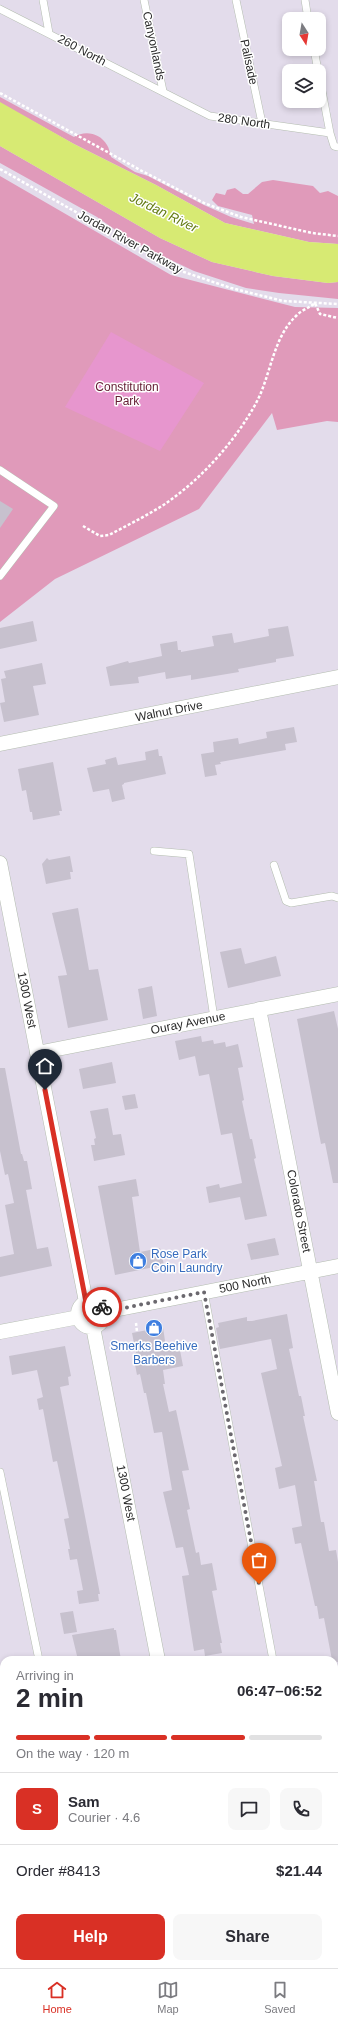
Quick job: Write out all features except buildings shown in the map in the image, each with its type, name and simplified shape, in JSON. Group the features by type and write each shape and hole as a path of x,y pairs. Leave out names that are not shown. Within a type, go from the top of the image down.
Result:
{"street":[{"name":"Walnut Drive","path":"0,744 338,677"},
{"name":"1300 West","path":"0,864 86,1302"},
{"name":"Ouray Avenue","path":"37,1052 338,994"},
{"name":"Colorado Street","path":"259,1009 338,1413"},
{"name":"500 North","path":"104,1312 338,1266"},
{"path":"86,1302 98,1303 104,1312 102,1321 93,1327 83,1324 78,1317 80,1308 86,1302"},
{"path":"0,1332 78,1317"},
{"name":"1300 West","path":"93,1327 157,1656"}],"lane":[{"path":"43,0 49,33"},
{"name":"Canyonlands","path":"144,0 163,91"},
{"name":"Palisade","path":"236,0 262,123"},
{"path":"305,0 307,12"},
{"name":"260 North","path":"0,9 163,91"},
{"name":"280 North","path":"163,91 210,116 330,133"},
{"path":"325,108 330,133 336,146"},
{"path":"0,470 54,506 0,576"},
{"path":"154,851 189,854 214,1018"},
{"path":"274,865 286,901 291,903 332,896 338,898"},
{"path":"204,1292 272,1656"},
{"path":"0,1472 38,1656"}],"path":[{"path":"0,93 142,171 204,203 241,217 312,233 338,236"},
{"name":"Jordan River Parkway","path":"0,170 178,270 231,288 283,301 338,304"},
{"path":"83,526 100,536 109,535 164,504 185,489 204,471 237,433 255,404 287,328 297,315 315,303 320,314 338,318"},
{"path":"152,1320 154,1328"},
{"path":"136,1323 137,1332"}],"green space":[{"path":"0,97 74,137 87,133 96,135 107,145 111,157 135,172 148,176 231,217 254,224 252,215 218,206 212,200 216,193 225,195 227,190 235,188 243,194 248,194 262,182 273,180 313,186 320,193 328,191 338,196 338,244 309,242 225,223 156,185 74,144 0,103"},
{"path":"0,146 160,238 212,262 273,276 328,283 338,282 338,299 246,288 194,271 124,236 97,217 0,163"},
{"name":"Constitution Park","path":"0,176 171,275 295,307 338,308 338,422 327,421 277,430 272,413 199,509 55,579 0,622"},
{"path":"111,332 204,383 160,451 65,407"}],"water":[{"name":"Jordan River","path":"0,102 74,144 156,185 225,223 309,242 338,244 338,282 328,283 273,276 212,262 160,238 0,146"}],"way so far":[{"path":"102,1307 104,1312 204,1292 259,1584"}],"place":[{"name":"Rose Park Coin Laundry","path":"138,1261"},
{"name":"Smerks Beehive Barbers","path":"154,1328"}],"route":[{"path":"45,1090 86,1302 94,1301 102,1307"}]}
